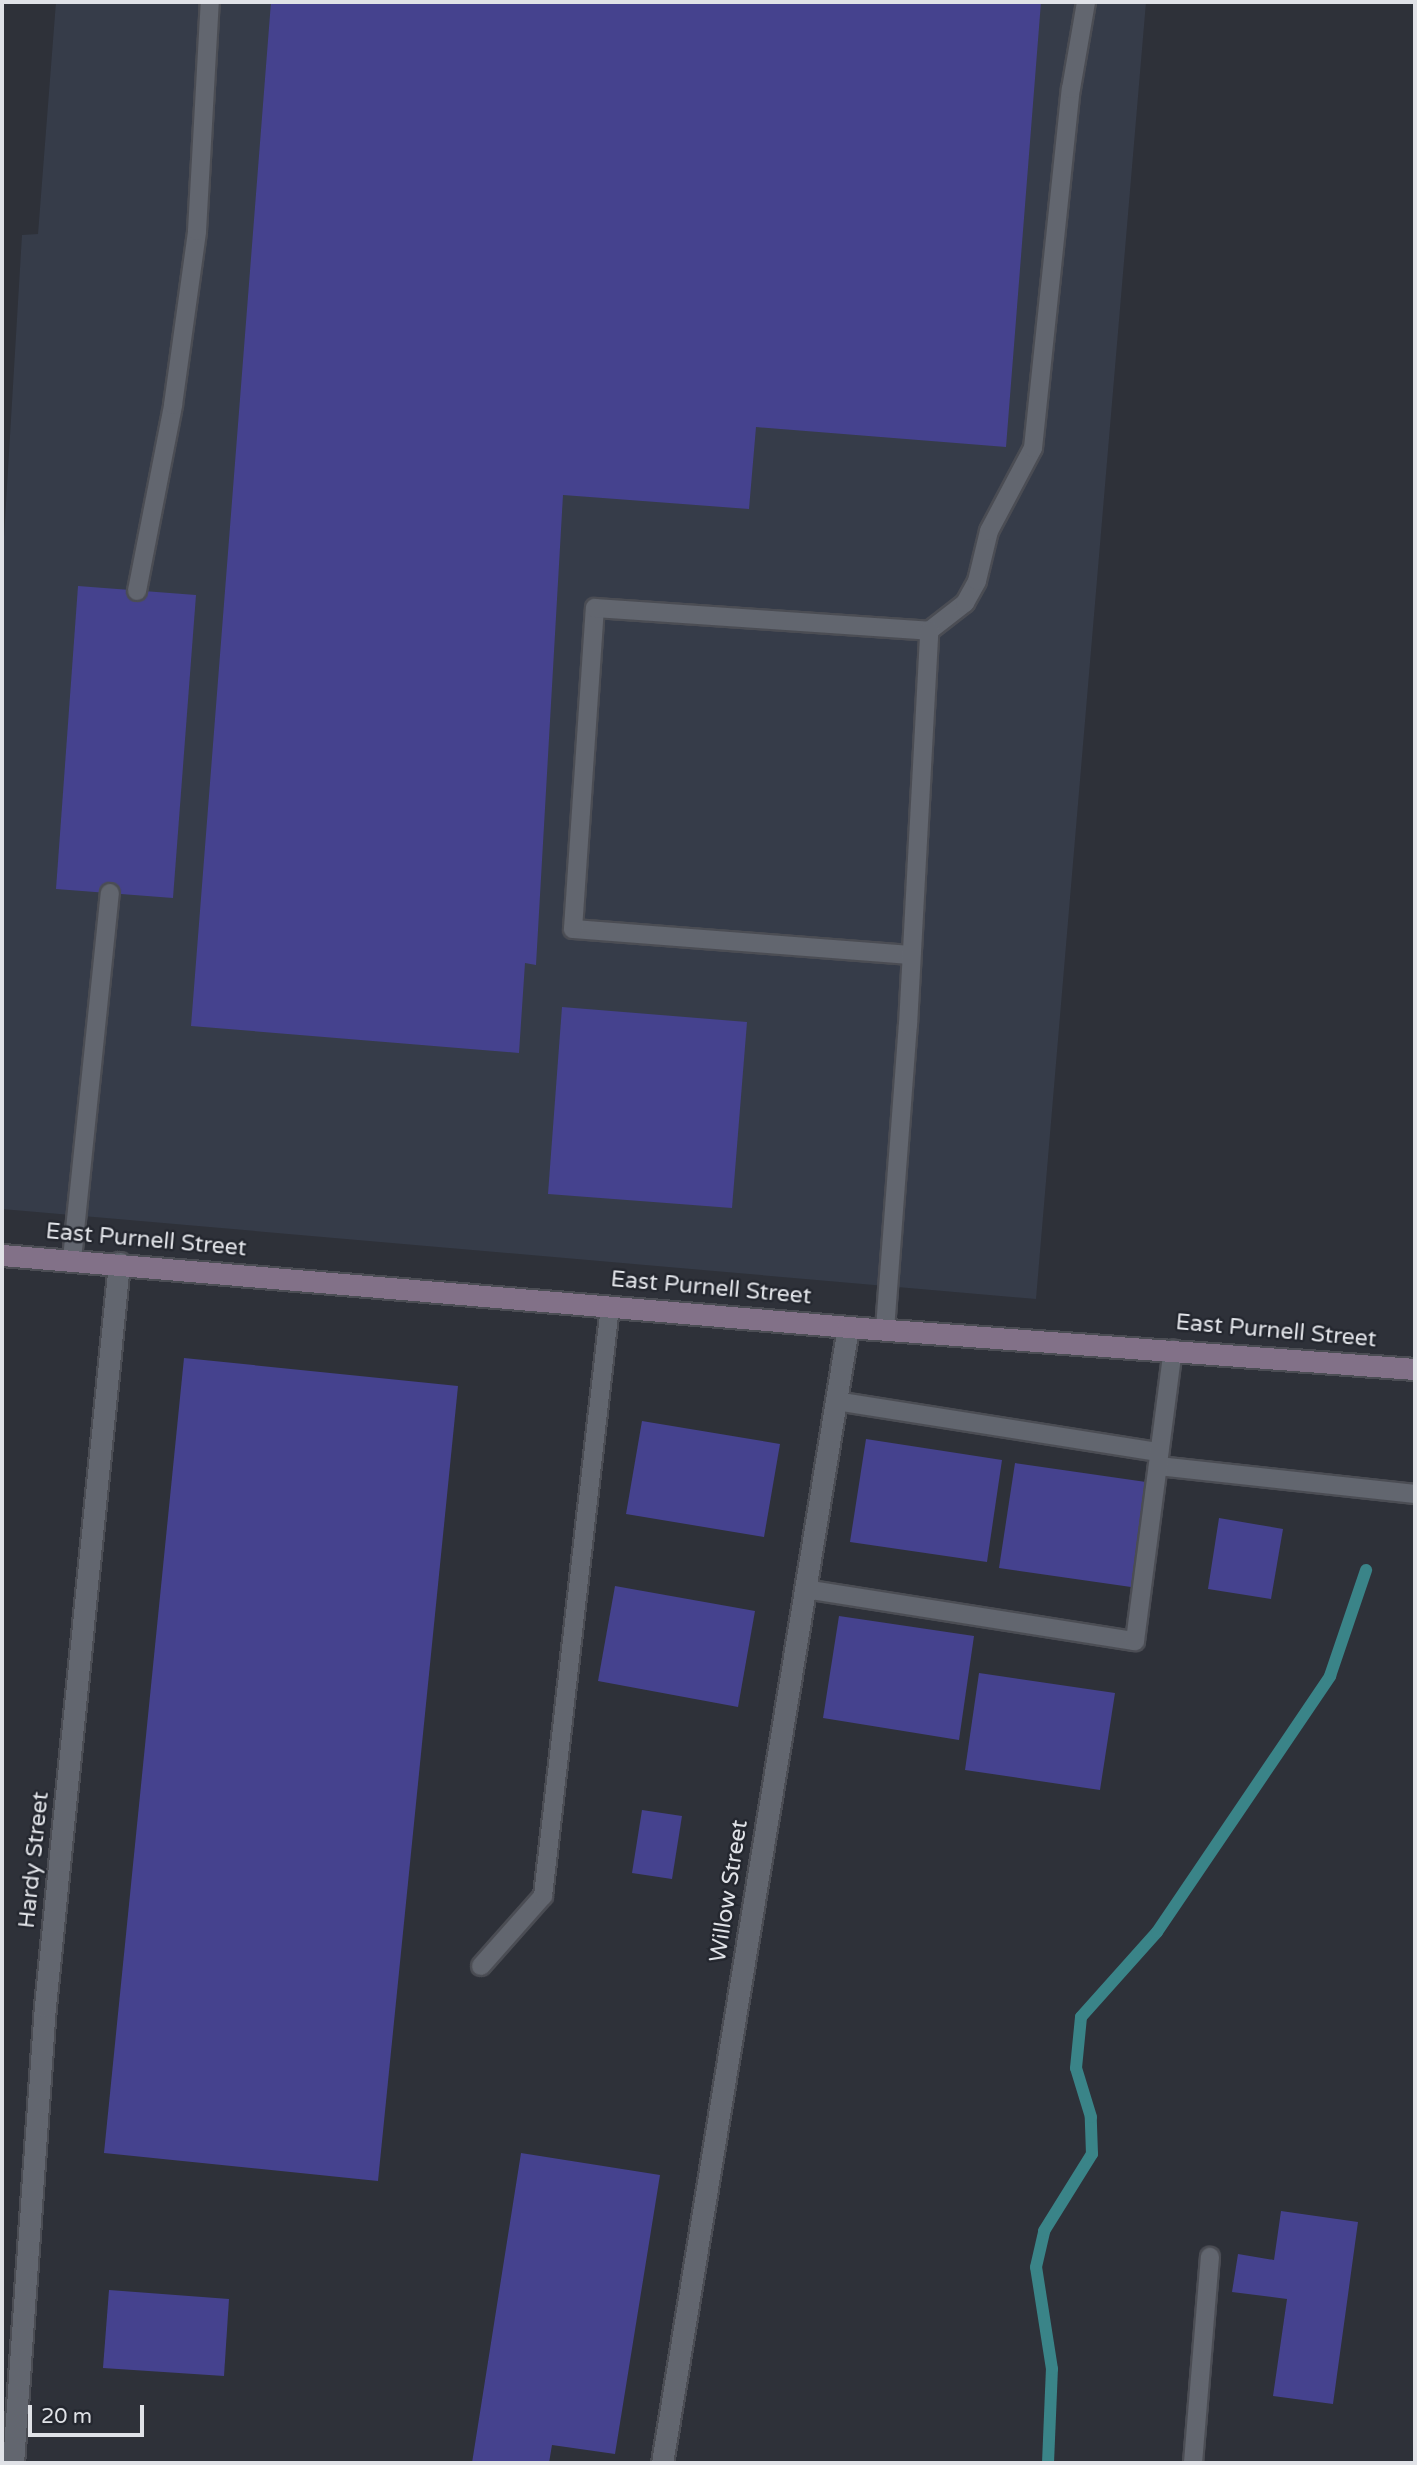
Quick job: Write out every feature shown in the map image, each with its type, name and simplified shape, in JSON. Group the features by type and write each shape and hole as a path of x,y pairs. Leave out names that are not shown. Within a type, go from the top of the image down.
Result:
{"street":[{"name":"East Purnell Street","path":"2,1255 848,1327 1415,1369"},
{"name":"Hardy Street","path":"13,2463 46,2006 119,1263"},
{"name":"Willow Street","path":"663,2463 848,1327"}],"lane":[{"path":"137,591 173,405 197,231 210,2"},
{"path":"911,955 573,929 595,608 929,631 965,603 977,581 989,531 1033,448 1071,89 1086,2"},
{"path":"885,1329 911,955 929,631"},
{"path":"72,1259 110,893"},
{"path":"481,1966 543,1896 610,1306"},
{"path":"805,1589 1135,1641 1172,1349"},
{"path":"836,1401 1159,1459 1415,1494"},
{"path":"1193,2463 1210,2257"}],"shaded area":[{"path":"56,2 1146,2 1036,1299 2,1209 2,570 22,235 38,234"}],"building":[{"path":"271,2 1041,2 1006,447 756,427 749,509 563,495 536,965 525,963 519,1053 191,1026"},
{"path":"78,586 196,595 173,898 56,889"},
{"path":"562,1007 747,1022 732,1208 548,1194"},
{"path":"184,1358 458,1386 378,2181 104,2153"},
{"path":"642,1421 780,1444 764,1537 626,1514"},
{"path":"866,1439 1002,1460 987,1562 850,1542"},
{"path":"1015,1463 1146,1482 1131,1587 999,1568"},
{"path":"1219,1518 1283,1529 1271,1599 1208,1589"},
{"path":"615,1586 755,1611 738,1707 598,1681"},
{"path":"839,1616 974,1636 959,1740 823,1718"},
{"path":"979,1673 1115,1693 1100,1790 965,1770"},
{"path":"642,1810 682,1816 672,1879 632,1873"},
{"path":"521,2153 660,2175 615,2454 552,2445 549,2463 472,2463"},
{"path":"1281,2211 1358,2222 1333,2404 1273,2396 1287,2299 1232,2292 1238,2254 1274,2260"},
{"path":"109,2290 229,2299 224,2376 103,2368"}],"waterway":[{"path":"1048,2463 1052,2369 1036,2267 1044,2231 1092,2154 1091,2117 1076,2068 1081,2017 1157,1932 1330,1676 1366,1570"}]}
